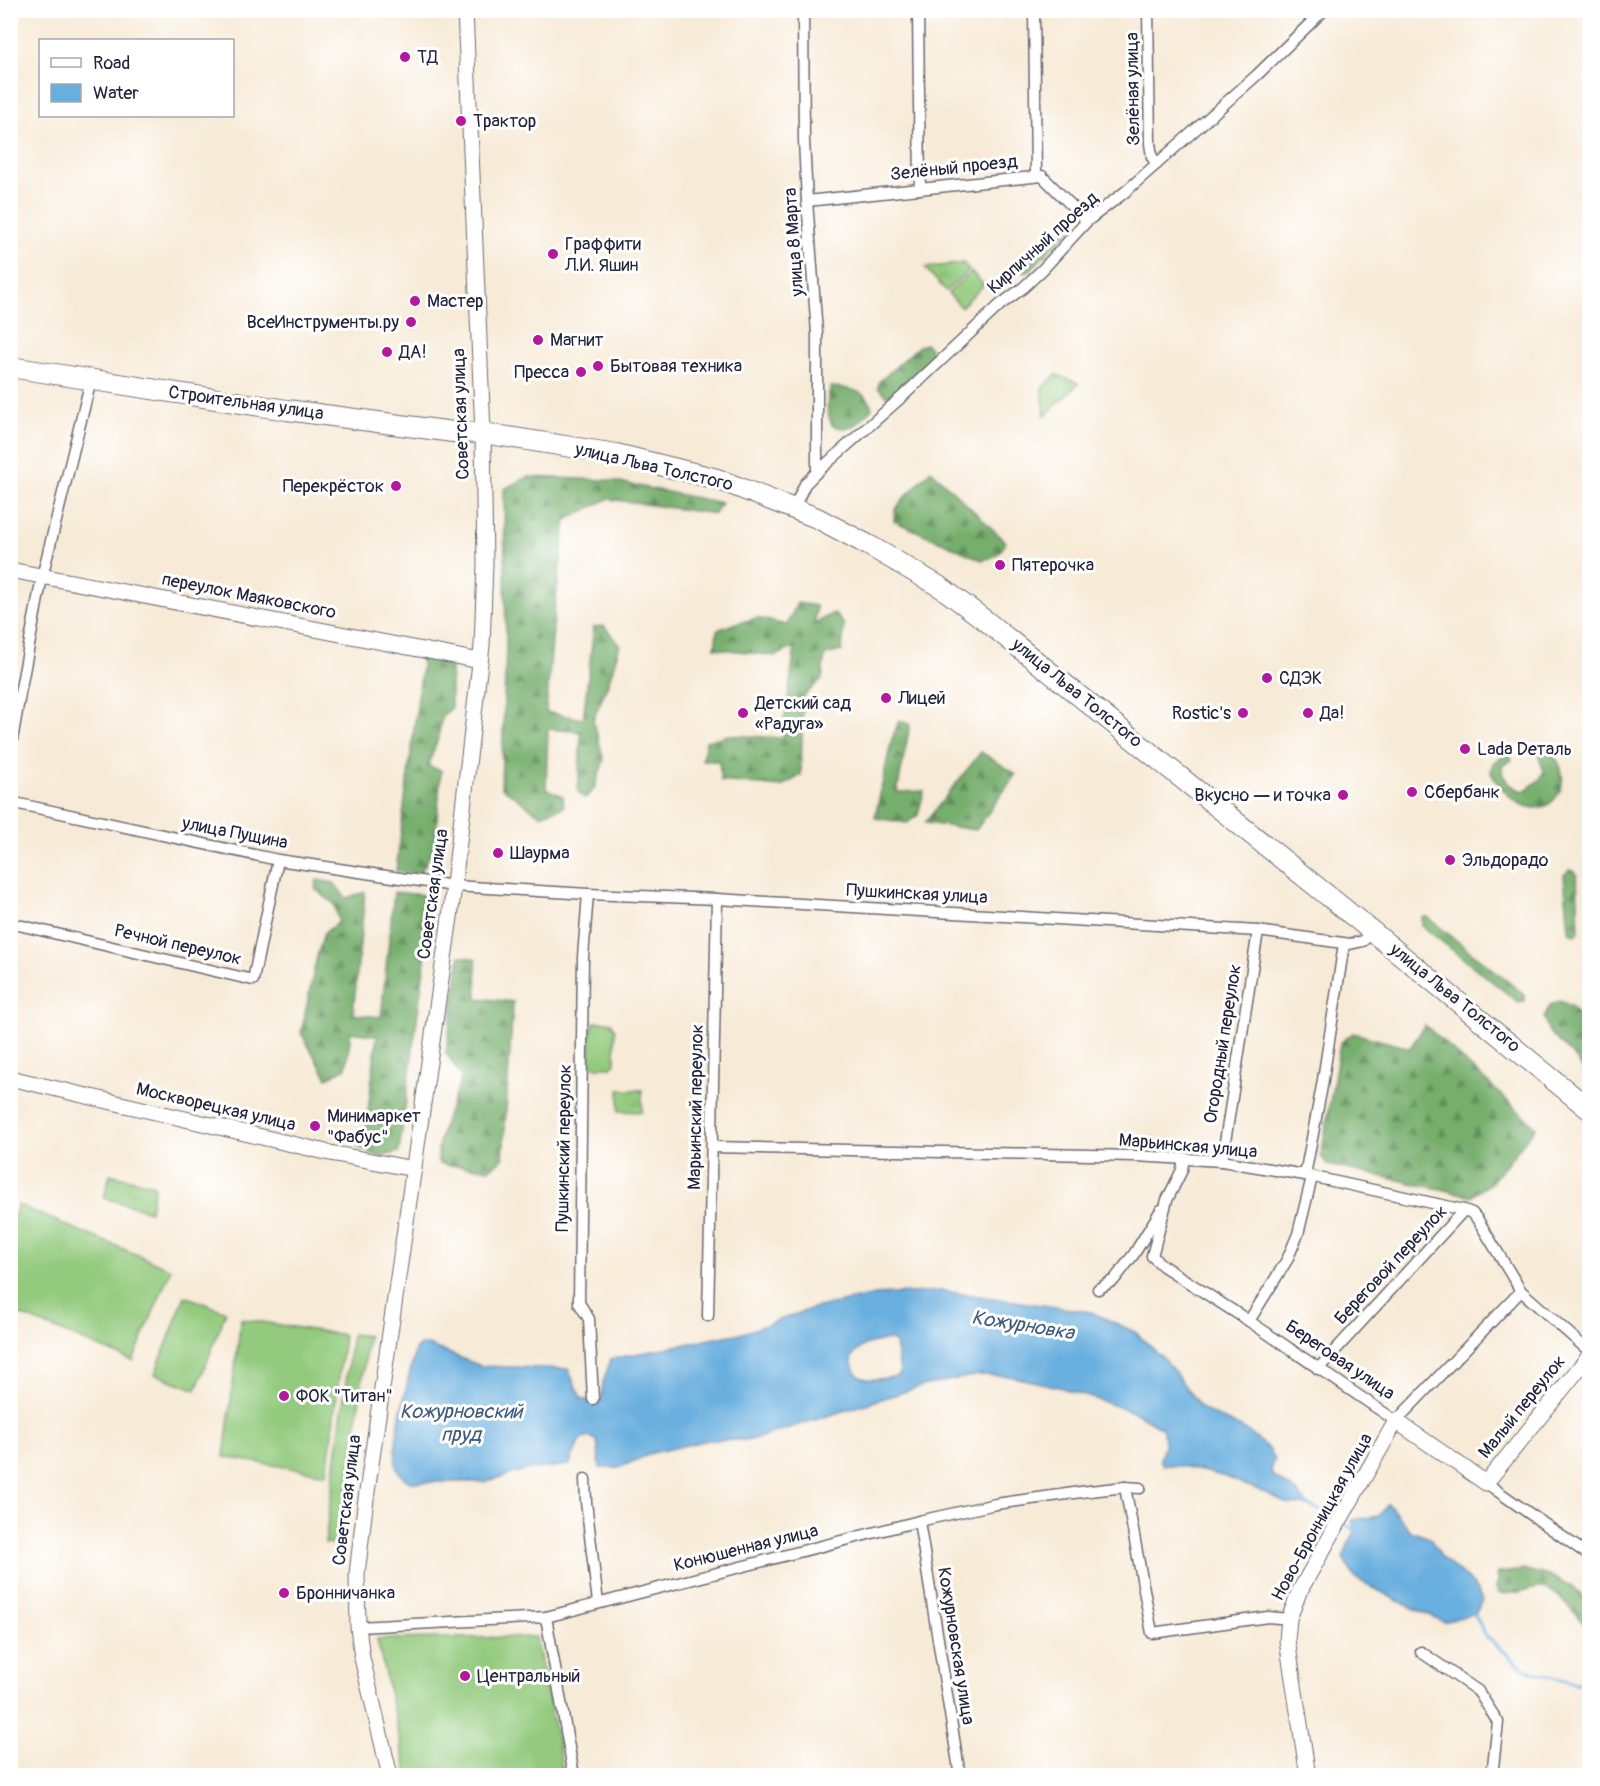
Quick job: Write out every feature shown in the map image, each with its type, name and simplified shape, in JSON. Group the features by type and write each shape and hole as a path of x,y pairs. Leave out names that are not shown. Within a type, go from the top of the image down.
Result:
{"highway":[{"name":"Строительная улица","path":"10,367 299,411 483,434"},
{"name":"улица Льва Толстого","path":"483,434 616,454 717,479 816,518 906,566 942,588 1030,655 1590,1110"}],"main road":[{"name":"Советская улица","path":"390,1776 362,1658 358,1627 357,1574 454,886 480,661 485,564 483,434 465,10"},
{"name":"переулок Маяковского","path":"10,570 480,661"},
{"name":"Москворецкая улица","path":"10,1078 307,1148 414,1169"},
{"name":"Малый переулок","path":"1486,1483 1590,1353"},
{"name":"Береговая улица","path":"1396,1421 1486,1483"},
{"name":"Ново-Бронницкая улица","path":"1308,1776 1288,1653 1289,1619 1299,1592 1396,1421"}],"street":[{"name":"улица 8 Марта","path":"803,10 804,140 817,333 817,472"},
{"path":"918,10 920,189"},
{"path":"1034,10 1036,176"},
{"name":"Зелёная улица","path":"1148,10 1150,143 1152,157 1157,164"},
{"name":"Кирпичный проезд","path":"794,508 805,484 817,472 1000,305 1024,287 1087,221 1125,192 1257,75 1324,10"},
{"name":"Зелёный проезд","path":"807,201 1042,176 1087,221"},
{"path":"10,752 16,687 91,380"},
{"name":"улица Пущина","path":"10,802 278,860 454,886"},
{"name":"Речной переулок","path":"10,923 253,980 278,860"},
{"name":"Пушкинская улица","path":"454,886 588,894 717,898 1258,931 1344,944 1356,944 1373,932"},
{"name":"Пушкинский переулок","path":"588,894 583,957 579,1303 589,1319 593,1399"},
{"name":"Марьинский переулок","path":"708,1316 717,898"},
{"name":"Огородный переулок","path":"1222,1161 1258,931"},
{"path":"1249,1321 1287,1260 1299,1234 1344,944"},
{"name":"Марьинская улица","path":"712,1147 1123,1156 1222,1161 1309,1176 1464,1210"},
{"name":"Береговая улица","path":"1184,1158 1182,1170 1167,1200 1152,1256 1163,1266 1249,1321 1396,1421"},
{"path":"1098,1289 1113,1280 1134,1254 1167,1200"},
{"path":"1464,1210 1472,1213 1478,1220 1521,1291 1590,1353"},
{"name":"Береговой переулок","path":"1318,1369 1464,1210"},
{"path":"1396,1421 1521,1291"},
{"path":"585,1479 598,1603"},
{"name":"Береговая улица","path":"1486,1483 1590,1557"},
{"path":"1125,1487 1152,1633 1268,1617 1289,1619"},
{"name":"Конюшенная улица","path":"358,1627 546,1617 919,1521 996,1504 1125,1487 1140,1488"},
{"name":"Кожурновская улица","path":"919,1521 960,1776"},
{"path":"546,1617 574,1776"},
{"path":"1420,1652 1478,1691 1498,1722 1492,1776"}],"green space":[{"path":"1069,223 1071,229 1030,270 1023,272 1021,265 1062,224"},
{"path":"963,263 969,270 946,291 925,268"},
{"path":"971,272 984,285 961,307 948,293"},
{"path":"926,344 931,349 932,358 892,396 887,396 878,388 879,382 919,346"},
{"path":"1056,375 1079,383 1045,416 1042,388"},
{"path":"831,387 846,388 861,393 869,400 872,408 856,425 846,428 833,426 828,407"},
{"path":"931,470 1006,542 996,555 982,560 894,521 895,510"},
{"path":"528,477 608,480 722,503 715,514 608,499 566,520 555,606 546,712 583,719 594,627 604,626 620,645 608,684 593,720 604,760 594,789 585,798 578,792 581,732 548,729 546,789 563,796 564,807 540,815 501,787 506,646 504,489"},
{"path":"797,603 816,606 815,623 834,613 844,625 842,651 825,655 822,679 803,697 801,775 781,787 721,781 719,761 702,761 706,741 728,735 782,738 795,647 776,656 715,648 717,630 757,618 787,625"},
{"path":"437,653 451,666 451,709 442,716 438,738 428,766 441,770 435,845 420,874 396,871 422,665 419,655"},
{"path":"899,720 910,725 897,792 924,791 918,815 907,823 875,818 891,742"},
{"path":"1544,748 1557,761 1562,775 1560,789 1553,801 1541,807 1526,806 1509,795 1491,772 1493,763 1504,755 1510,755 1512,760 1502,766 1503,775 1512,786 1524,791 1539,780 1544,771 1538,755"},
{"path":"981,752 1016,774 976,830 925,823"},
{"path":"1569,870 1577,875 1579,931 1576,935 1569,931 1564,875"},
{"path":"317,880 334,883 346,898 365,892 353,1014 381,1017 394,892 423,895 431,916 399,1152 380,1157 358,1147 365,1136 377,1036 351,1032 346,1068 327,1078 301,1033 324,933 339,922 334,904 315,889"},
{"path":"1422,917 1427,917 1525,995 1525,1001 1519,1003 1422,926"},
{"path":"460,956 476,959 477,998 513,1002 503,1159 489,1169 439,1164 441,1134 462,1077 446,1053"},
{"path":"1560,1001 1571,1006 1589,1027 1589,1078 1577,1060 1549,1032 1544,1018 1550,1005"},
{"path":"595,1022 611,1022 615,1029 615,1063 611,1067 593,1067 591,1063 589,1044"},
{"path":"1425,1025 1536,1127 1491,1183 1472,1196 1328,1165 1321,1156 1340,1043 1353,1033 1410,1048"},
{"path":"619,1090 642,1090 642,1112 619,1111"},
{"path":"110,1174 155,1185 150,1211 104,1198"},
{"path":"18,1205 171,1269 133,1361 11,1311 11,1224"},
{"path":"185,1296 226,1312 196,1390 155,1374"},
{"name":"ФОК \"Титан\"","path":"241,1319 344,1335 327,1474 224,1457"},
{"path":"352,1334 368,1336 341,1545 325,1543"},
{"path":"1526,1570 1550,1576 1571,1586 1589,1602 1589,1630 1562,1599 1549,1590 1538,1588 1499,1593 1496,1588 1498,1573"},
{"name":"Центральный","path":"536,1637 564,1775 408,1775 377,1639"}],"water":[{"name":"Кожурновский пруд","path":"943,1291 1091,1312 1135,1332 1166,1361 1202,1409 1247,1431 1270,1450 1275,1459 1271,1467 1272,1475 1298,1493 1309,1506 1286,1503 1226,1477 1182,1466 1163,1465 1160,1460 1164,1445 1163,1429 1136,1413 1059,1387 1008,1376 979,1375 926,1385 751,1440 709,1440 652,1453 619,1468 600,1468 597,1440 590,1437 580,1440 569,1465 525,1470 485,1482 411,1482 403,1478 398,1470 396,1446 398,1429 415,1350 420,1345 428,1345 481,1366 568,1369 581,1398 592,1402 601,1401 603,1382 611,1359 746,1332 813,1308 875,1295","holes":["891,1340 895,1343 900,1371 897,1376 868,1379 857,1373 851,1358 860,1349 878,1341"]},
{"path":"1388,1504 1411,1531 1430,1538 1442,1558 1472,1583 1483,1601 1475,1613 1444,1622 1355,1578 1343,1558 1355,1532 1352,1520 1379,1516"}],"waterway":[{"name":"Кожурновка","path":"1305,1503 1336,1519"},
{"name":"Кожурновка","path":"1344,1524 1357,1531"},
{"name":"Кожурновка","path":"1473,1612 1487,1637 1524,1669 1576,1683 1590,1682"}],"place":[{"name":"ТД","path":"405,57"},
{"name":"Трактор","path":"461,121"},
{"name":"Граффити Л.И. Яшин","path":"553,254"},
{"name":"Мастер","path":"415,301"},
{"name":"ВсеИнструменты.ру","path":"411,322"},
{"name":"Магнит","path":"538,340"},
{"name":"ДА!","path":"387,352"},
{"name":"Бытовая техника","path":"598,366"},
{"name":"Пресса","path":"581,372"},
{"name":"Перекрёсток","path":"396,486"},
{"name":"Пятерочка","path":"1000,565"},
{"name":"СДЭК","path":"1267,678"},
{"name":"Лицей","path":"886,698"},
{"name":"Детский сад «Радуга»","path":"743,713"},
{"name":"Rostic's","path":"1243,713"},
{"name":"Да!","path":"1308,713"},
{"name":"Lada Dеталь","path":"1465,749"},
{"name":"Сбербанк","path":"1412,792"},
{"name":"Вкусно — и точка","path":"1343,795"},
{"name":"Шаурма","path":"498,853"},
{"name":"Эльдорадо","path":"1450,860"},
{"name":"Минимаркет \"Фабус\"","path":"315,1126"},
{"name":"ФОК \"Титан\"","path":"284,1396"},
{"name":"Бронничанка","path":"284,1593"},
{"name":"Центральный","path":"465,1676"}]}
